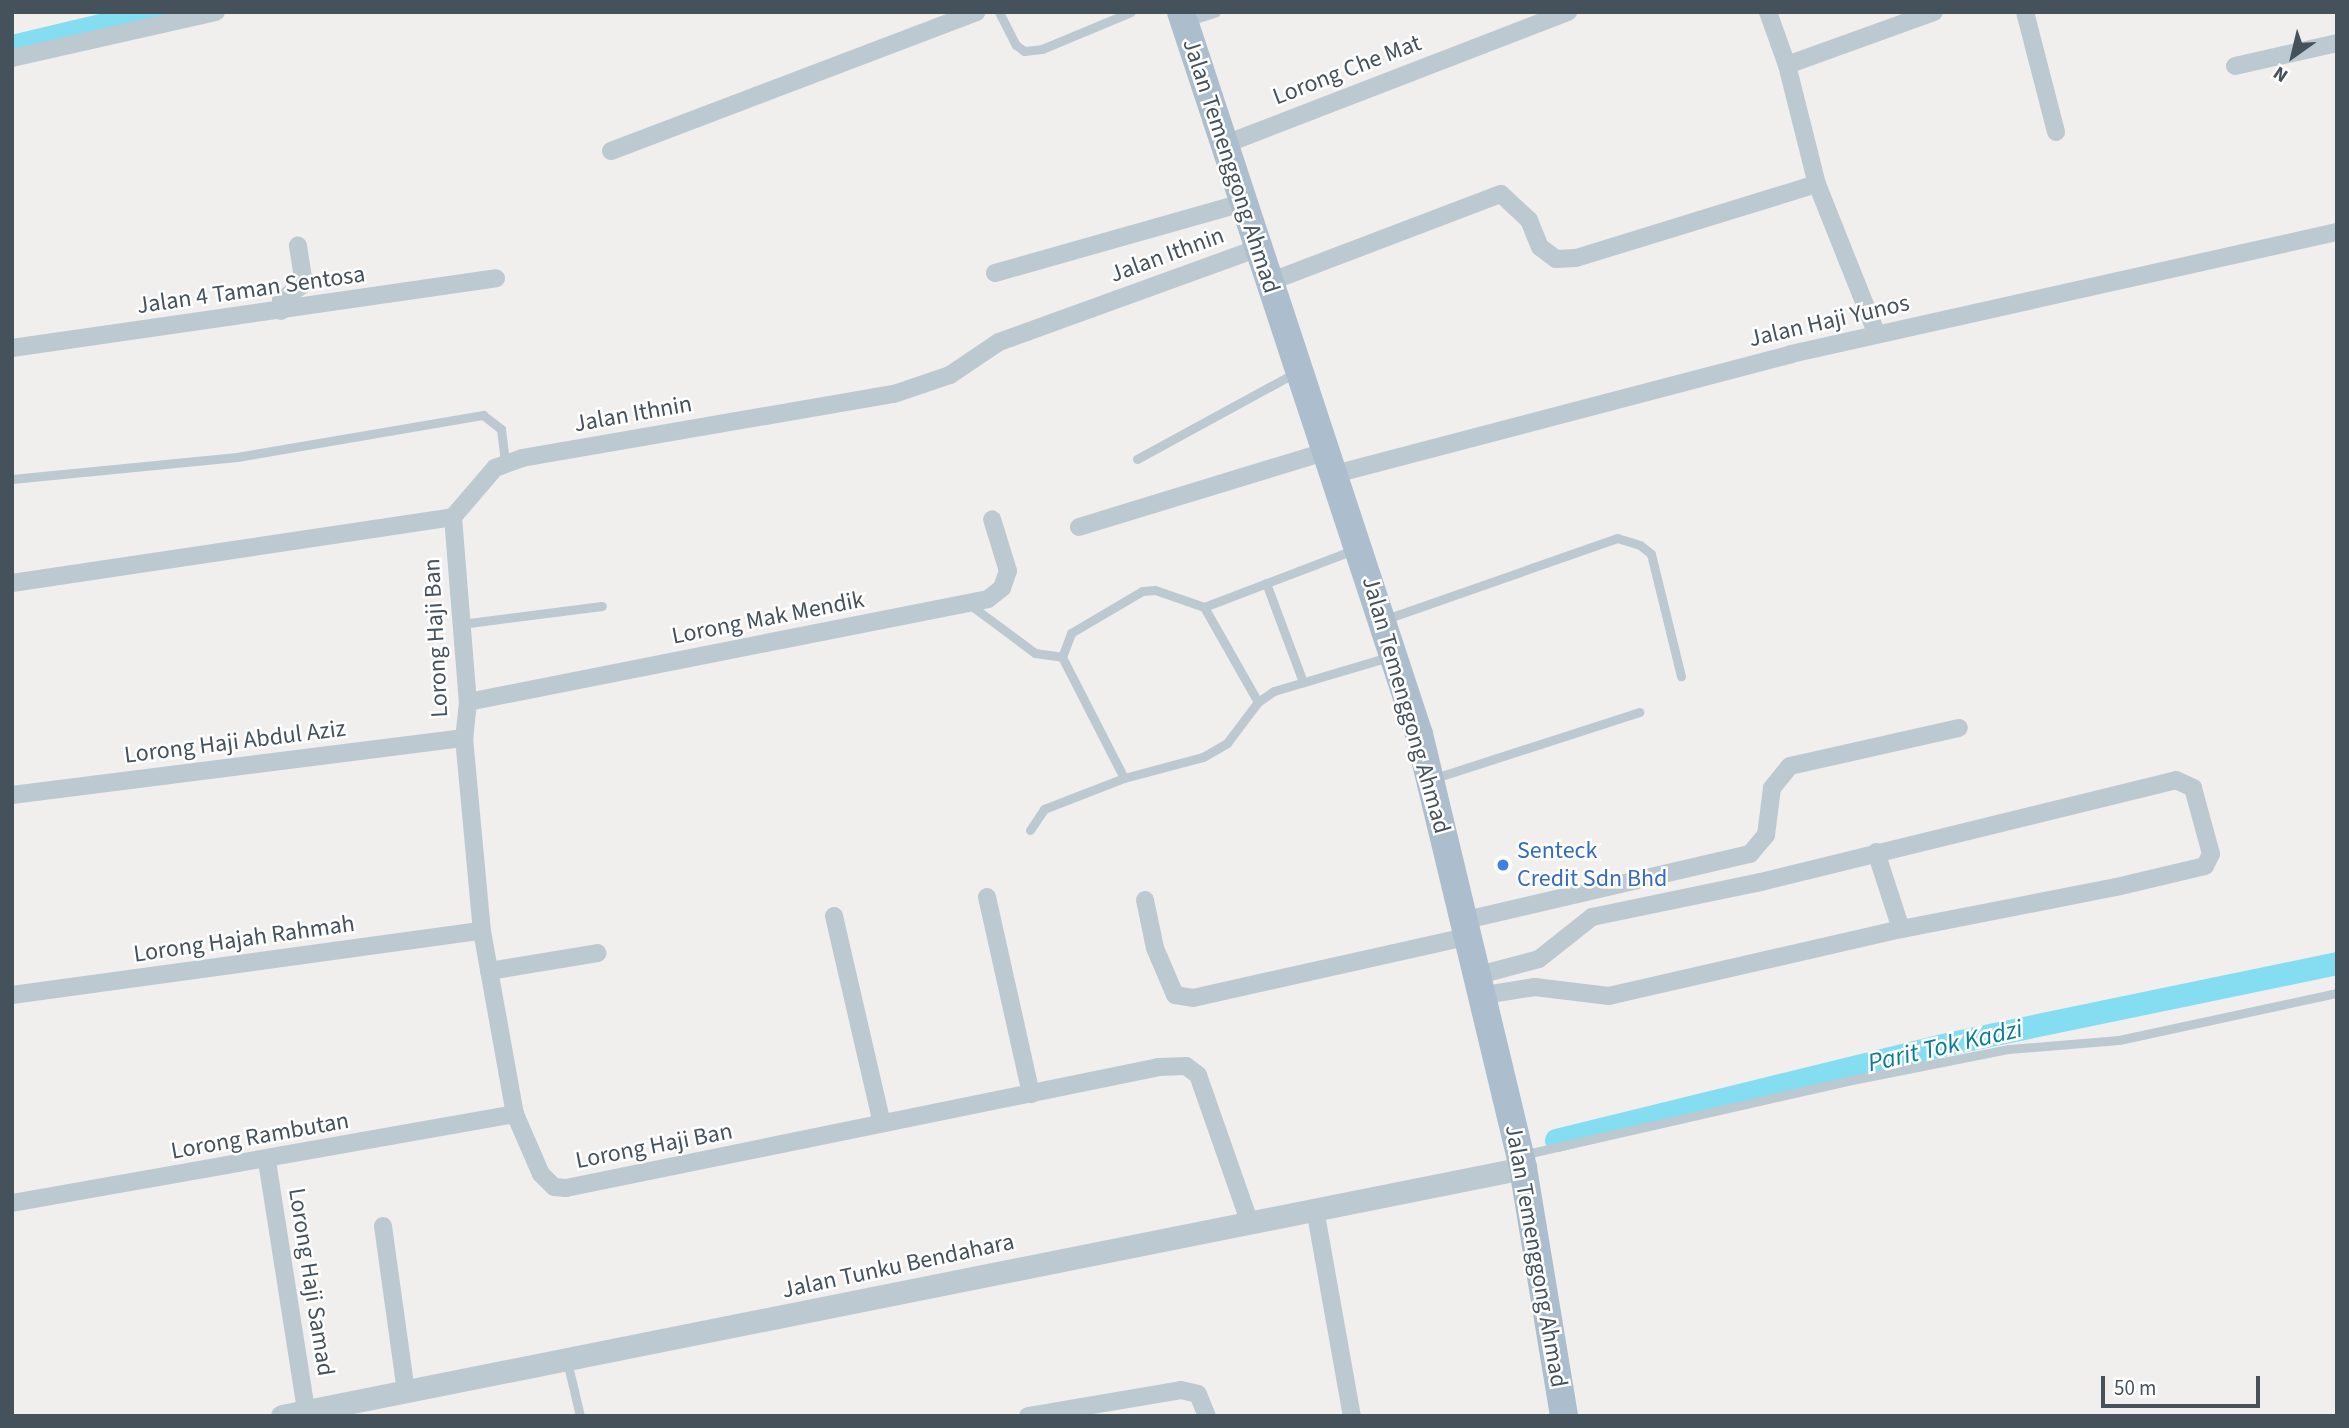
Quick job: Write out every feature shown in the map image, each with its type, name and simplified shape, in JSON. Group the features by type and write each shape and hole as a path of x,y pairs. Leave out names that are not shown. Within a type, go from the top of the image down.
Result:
{"main road":[{"name":"Jalan Temenggong Ahmad","path":"1182,18 1359,547 1430,779 1482,985 1522,1162 1564,1416"}],"street":[{"path":"12,58 216,12"},
{"path":"611,151 976,12"},
{"name":"Lorong Che Mat","path":"1223,145 1568,12"},
{"path":"1768,12 1787,65 1817,184 1877,335"},
{"path":"1787,65 1934,12"},
{"path":"2025,12 2056,132"},
{"path":"2235,66 2337,43"},
{"path":"1269,282 1501,194 1517,205 1540,247 1556,259 1576,258 1817,184"},
{"path":"995,274 1243,202"},
{"name":"Jalan Haji Yunos","path":"1079,527 1331,463 1877,335 2337,232"},
{"path":"281,311 281,300 304,284 298,245"},
{"name":"Jalan Ithnin","path":"505,464 894,394 950,376 999,342 1259,248"},
{"name":"Jalan 4 Taman Sentosa","path":"12,348 496,278"},
{"path":"12,583 453,517 495,468 505,464"},
{"name":"Lorong Haji Ban","path":"453,517 468,702 464,737 482,931 515,1114 541,1174 554,1187 566,1188 1158,1067 1186,1066 1198,1075 1250,1221"},
{"name":"Lorong Mak Mendik","path":"468,702 988,599 1002,589 1008,571 992,519"},
{"path":"1145,900 1155,948 1175,995 1193,999 1750,854 1766,835 1772,788 1790,766 1959,728"},
{"name":"Lorong Haji Abdul Aziz","path":"12,795 464,737"},
{"path":"2176,780 2193,788 2211,854 2205,866 1901,929 1609,996 1535,987 1482,985 1539,959 1592,917 1761,882 2176,780"},
{"path":"1876,852 1901,929"},
{"path":"987,897 1031,1094"},
{"path":"834,916 883,1124"},
{"name":"Lorong Hajah Rahmah","path":"12,995 482,931"},
{"path":"489,971 598,953"},
{"name":"Lorong Rambutan","path":"12,1203 267,1161 515,1114"},
{"name":"Lorong Haji Samad","path":"267,1161 306,1410"},
{"name":"Jalan Tunku Bendahara","path":"282,1416 1315,1209 1522,1162"},
{"path":"1315,1209 1352,1416"},
{"path":"383,1226 406,1391"},
{"path":"1028,1416 1181,1390 1198,1394 1207,1416"}],"lane":[{"path":"999,12 1016,46 1024,51 1042,49 1131,12"},
{"path":"1182,18 1216,12"},
{"path":"1137,459 1300,371"},
{"path":"12,479 237,457 483,415 501,429 505,464"},
{"path":"1382,620 1617,538 1640,545 1651,554 1681,676"},
{"path":"1124,778 1062,657 1071,634 1142,591 1155,590 1204,607 1359,547"},
{"path":"1266,583 1303,682"},
{"path":"967,603 1035,653 1062,657"},
{"path":"461,624 602,606"},
{"path":"1204,607 1258,702"},
{"path":"1030,830 1044,809 1124,778 1203,757 1227,743 1258,702 1275,691 1394,655"},
{"path":"1430,779 1639,712"},
{"path":"1522,1162 1905,1070 2009,1049 2119,1040 2337,993"},
{"path":"567,1361 580,1416"}],"waterway":[{"path":"12,46 155,12"},
{"name":"Parit Tok Kadzi","path":"1556,1140 1951,1043 2337,963"}],"place":[{"name":"Senteck Credit Sdn Bhd","path":"1503,865"}]}
